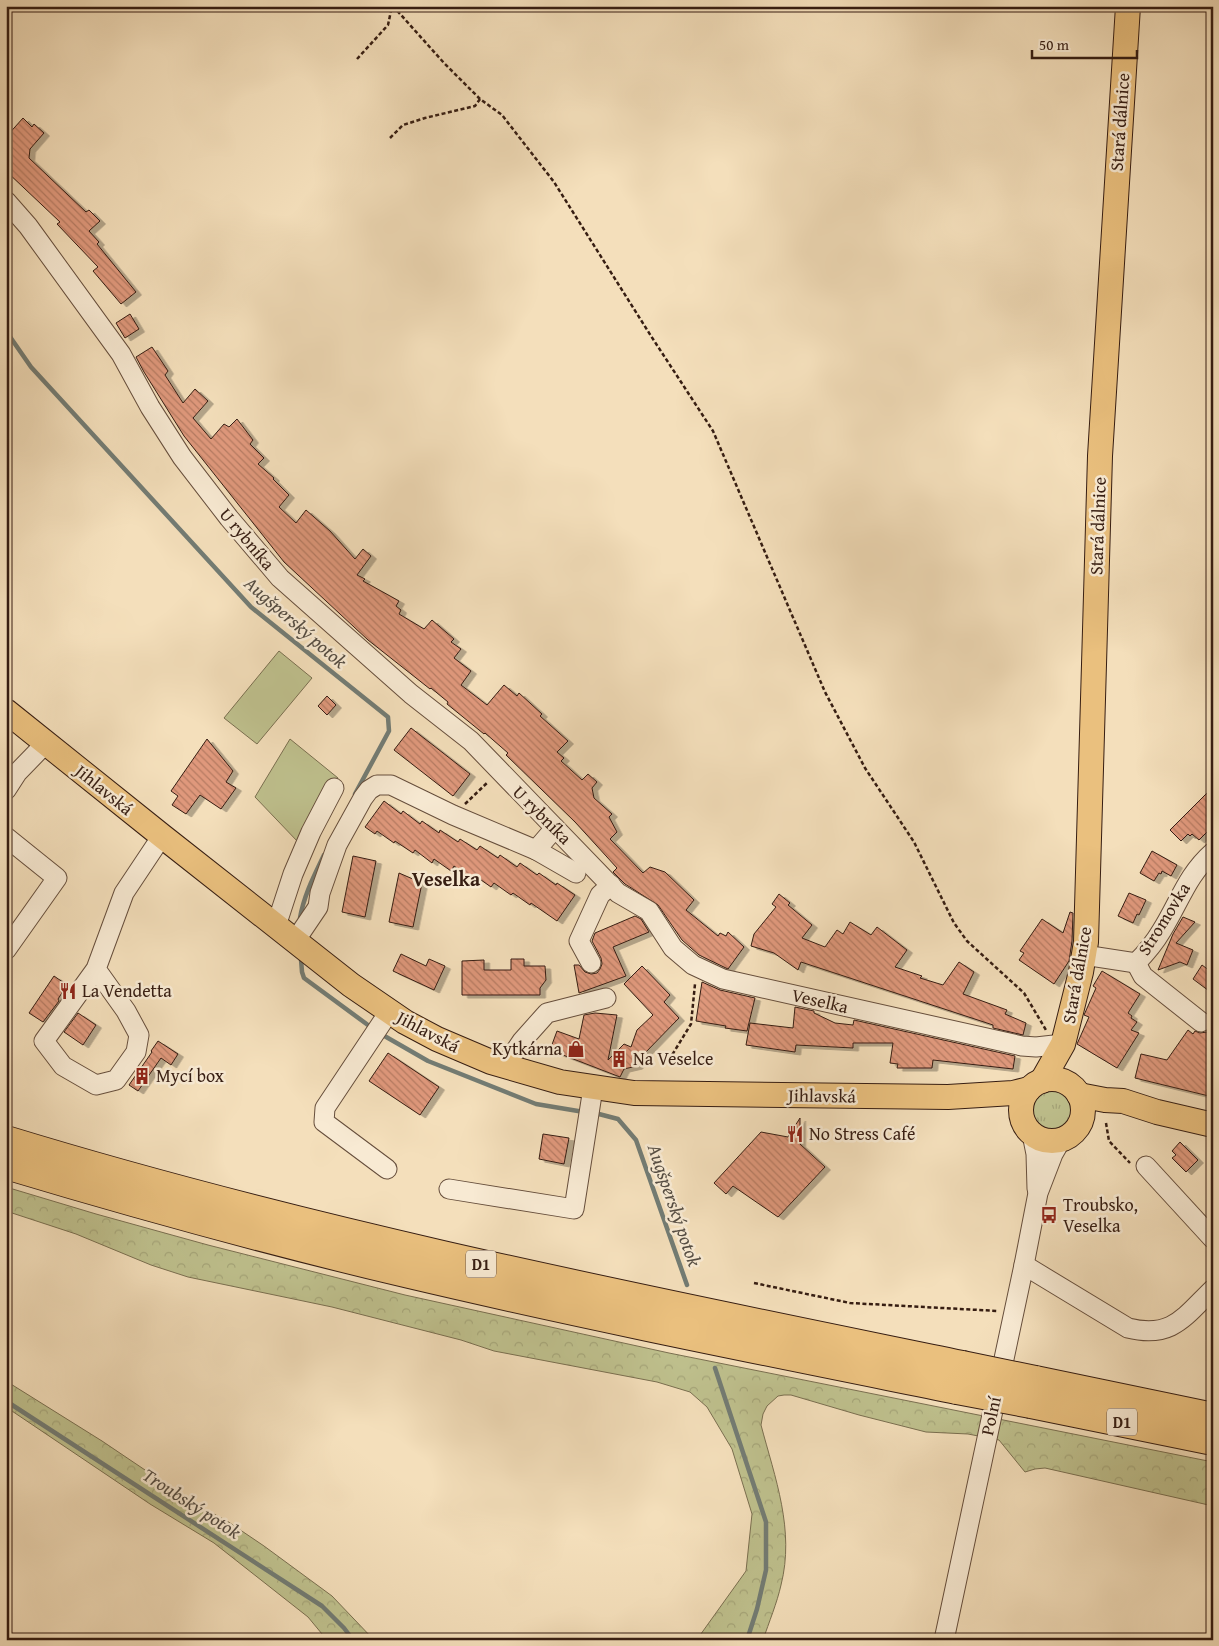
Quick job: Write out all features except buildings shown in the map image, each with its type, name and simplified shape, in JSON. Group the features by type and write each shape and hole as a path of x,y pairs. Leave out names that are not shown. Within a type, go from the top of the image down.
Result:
{"highway":[{"name":"D1","path":"6,1140 108,1171 415,1249 676,1306 959,1378"},
{"name":"D1","path":"6,1165 204,1223 409,1274 674,1332 959,1378 1033,1392 1213,1417"},
{"name":"D1","path":"1033,1392 1213,1441"}],"main road":[{"name":"Stará dálnice","path":"1035,1085 1064,1044 1084,955 1087,928 1100,456 1128,6"},
{"name":"Jihlavská","path":"6,710 351,985 381,1024 436,1039 505,1066 560,1082 590,1104 634,1093 948,1097 1013,1093 1052,1079 1062,1081 1075,1090 1105,1100 1123,1101 1157,1112 1213,1125"},
{"name":"Stará dálnice","path":"1064,1044 1075,1090"},
{"path":"1027,1127 1021,1104 1035,1085"},
{"path":"1075,1090 1082,1104 1081,1122"},
{"name":"Jihlavská","path":"948,1097 1000,1109 1046,1140 1062,1140 1070,1136 1081,1122 1105,1114 1157,1112"}],"street":[{"name":"U rybníka","path":"6,202 28,226 121,354 150,408 182,457 228,518 280,578 411,694 471,741 611,885"},
{"path":"6,790 17,773 46,743"},
{"path":"295,941 318,906 320,893 337,845 363,798 373,787 382,784 391,785 453,815 536,850 576,873"},
{"path":"276,926 311,832 334,788"},
{"path":"536,850 555,828"},
{"path":"96,969 126,1011 139,1035 136,1052 116,1080 96,1085 63,1066 44,1041 96,969 124,893 162,836"},
{"path":"6,837 57,878 6,950"},
{"name":"Stromovka","path":"1136,964 1163,929 1190,877 1213,852"},
{"path":"591,963 579,941 600,895 611,885"},
{"name":"Veselka","path":"611,885 626,899 649,911 673,948 693,965 723,979 1022,1046 1036,1047 1064,1044"},
{"name":"Stromovka","path":"1084,955 1136,964 1144,976 1201,1022"},
{"path":"505,1066 522,1041 547,1013 606,998"},
{"path":"381,1024 325,1108 324,1122 388,1169"},
{"path":"449,1189 574,1209 590,1104"},
{"name":"Polní","path":"1027,1127 1036,1154 1038,1193"},
{"name":"Polní","path":"944,1640 1038,1193 1053,1154 1062,1140"},
{"path":"1146,1166 1213,1239"},
{"path":"1024,1265 1128,1328 1140,1331 1152,1332 1176,1324 1213,1289"}],"path":[{"path":"357,60 388,25 393,6"},
{"path":"393,6 480,99 502,115 554,182 713,431 824,692 865,768 914,842 958,929 967,941 1024,993 1042,1022"},
{"path":"390,138 403,125 475,106 480,99"},
{"path":"453,815 499,771"},
{"path":"669,1060 691,1024 696,988 693,965"},
{"path":"1106,1123 1108,1137 1115,1147 1132,1165 1146,1166"},
{"path":"754,1283 850,1303 1013,1311"}],"green space":[{"path":"279,651 312,678 257,744 224,718"},
{"path":"290,739 338,778 298,842 255,797"},
{"path":"1052,1089 1067,1095 1073,1110 1067,1125 1052,1131 1037,1125 1031,1110 1037,1095"},
{"path":"6,1187 208,1245 405,1295 669,1353 1213,1462 1213,1506 1045,1468 1025,1472 999,1440 968,1434 926,1432 791,1395 778,1396 767,1406 761,1425 782,1504 785,1524 785,1565 775,1606 763,1640 699,1640 698,1638 746,1571 752,1514 732,1449 707,1407 690,1392 657,1382 494,1351 461,1340 332,1307 188,1277 151,1265 76,1234 6,1211"},
{"path":"6,1381 102,1441 197,1505 227,1521 264,1546 332,1596 374,1640 327,1640 308,1617 214,1543 150,1504 6,1407"}],"waterway":[{"name":"Augšperský potok","path":"6,331 31,367 251,607 388,717 389,731 355,794"},
{"name":"Augšperský potok","path":"300,918 307,893 324,855"},
{"name":"Augšperský potok","path":"301,959 304,978 372,1028"},
{"name":"Augšperský potok","path":"381,1034 428,1061 536,1104 584,1112"},
{"name":"Augšperský potok","path":"595,1113 618,1119 636,1140 687,1285"},
{"name":"Augšperský potok","path":"715,1368 766,1522 766,1570 757,1609 747,1640"},
{"name":"Troubský potok","path":"6,1401 322,1606 353,1640"}],"place":[{"name":"La Vendetta","path":"68,991"},
{"name":"Kytkárna","path":"576,1049"},
{"name":"Na Veselce","path":"619,1059"},
{"name":"Mycí box","path":"142,1076"},
{"name":"No Stress Café","path":"795,1134"},
{"name":"Troubsko, Veselka","path":"1049,1215"}],"district":[{"name":"Veselka","path":"446,879"}]}
